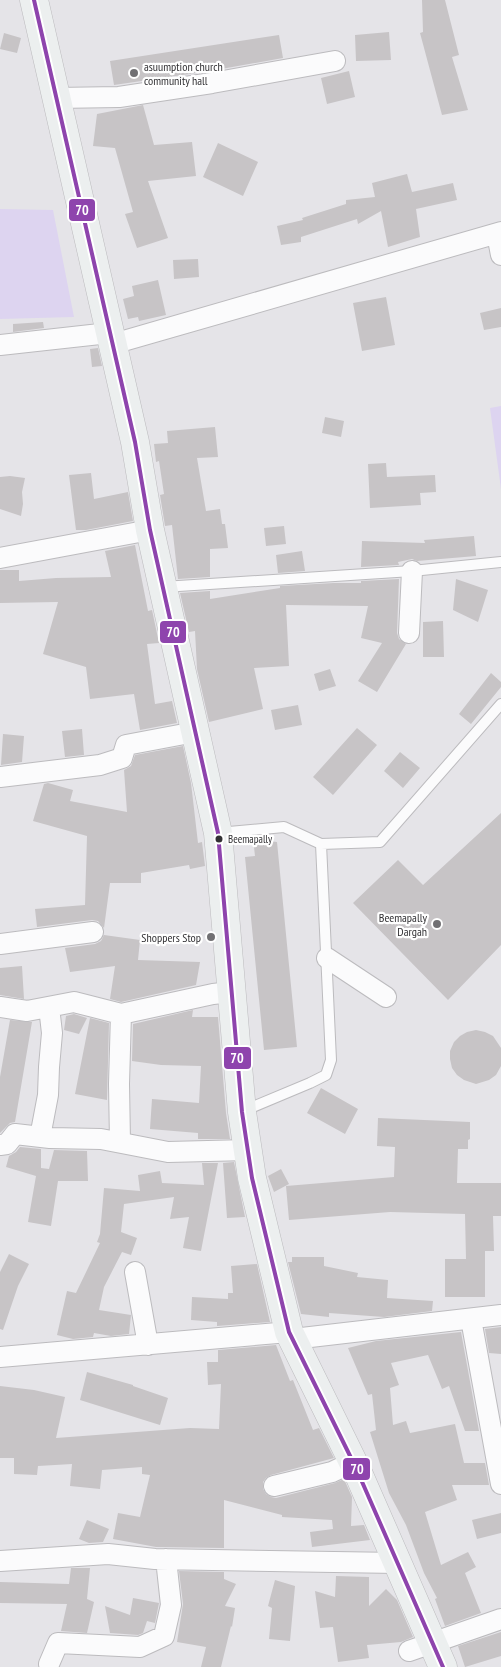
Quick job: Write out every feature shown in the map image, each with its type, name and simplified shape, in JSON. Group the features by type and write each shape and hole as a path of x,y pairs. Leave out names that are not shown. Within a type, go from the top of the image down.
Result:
{"main road":[{"path":"34,0 135,442 162,587 218,833 242,1112 252,1178 291,1335 353,1462 398,1563 420,1646 443,1667"}],"street":[{"path":"56,98 118,97 335,62"},
{"path":"0,345 111,338 499,233 501,255"},
{"path":"0,558 150,530"},
{"path":"409,633 412,571"},
{"path":"0,777 100,765 122,758 126,745 195,732"},
{"path":"0,944 93,932"},
{"path":"327,958 386,997"},
{"path":"0,1007 27,1012 74,1002 121,1014 213,994 231,992"},
{"path":"40,1137 48,1095 52,1033 49,1007"},
{"path":"120,1142 118,1084 121,1014"},
{"path":"0,1145 7,1144 15,1134 40,1137 101,1139 168,1152 248,1150"},
{"path":"135,1272 148,1345"},
{"path":"0,1358 291,1335 501,1315"},
{"path":"471,1319 501,1484"},
{"path":"274,1486 332,1472 353,1462"},
{"path":"0,1561 108,1554 166,1559 398,1563"},
{"path":"50,1664 58,1643 140,1648 164,1636 171,1605 166,1559"},
{"path":"420,1646 501,1619"}],"lane":[{"path":"162,587 412,571 501,562"},
{"path":"218,833 284,828 321,844 380,842 501,704"},
{"path":"242,1112 326,1075 331,1060 321,844"}],"shaded area":[{"path":"0,209 53,210 74,317 0,319"},
{"path":"501,406 501,489 490,408"}],"building":[{"path":"422,0 445,0 459,55 452,57 468,110 442,115 420,33 423,32"},
{"path":"389,32 391,60 356,61 355,35"},
{"path":"4,33 21,38 17,53 0,49"},
{"path":"279,35 283,58 114,85 110,61"},
{"path":"349,71 355,97 327,104 321,78"},
{"path":"143,105 154,145 192,142 196,176 148,181 168,238 137,248 125,214 133,212 115,148 93,146 97,114"},
{"path":"218,143 258,162 243,196 203,177"},
{"path":"407,174 412,192 453,183 457,200 416,209 420,237 388,247 381,211 358,224 357,219 301,237 301,242 281,245 277,226 303,220 302,218 346,204 346,200 375,197 372,183"},
{"path":"198,259 199,277 174,279 173,260"},
{"path":"158,280 166,315 139,321 138,317 128,319 123,299 134,296 132,286"},
{"path":"386,297 395,345 362,351 353,303"},
{"path":"501,308 501,327 484,330 480,313"},
{"path":"43,322 44,328 13,332 13,324"},
{"path":"98,348 102,366 92,367 90,349"},
{"path":"325,417 344,421 341,437 322,433"},
{"path":"215,427 218,457 197,458 206,511 220,509 222,524 225,524 228,548 210,549 210,577 178,579 172,525 165,526 160,495 164,494 159,461 156,462 154,444 168,443 167,431"},
{"path":"386,463 387,477 435,475 436,492 420,493 421,505 370,508 368,464"},
{"path":"91,473 94,499 128,492 133,521 86,530 76,530 69,475"},
{"path":"0,477 25,478 22,492 21,516 0,509"},
{"path":"284,526 286,544 266,546 264,528"},
{"path":"474,536 476,556 417,561 412,559 398,562 399,565 361,567 362,541 425,543 424,540"},
{"path":"135,545 148,611 152,610 159,643 147,644 155,704 172,701 177,723 140,730 134,694 90,699 86,667 43,654 58,602 0,603 0,570 19,570 19,581 111,577 105,551"},
{"path":"302,551 305,571 278,573 276,555"},
{"path":"399,579 397,633 399,639 406,644 377,692 358,681 382,643 361,638 368,606 286,605 289,666 254,668 263,709 209,722 197,669 195,631 189,632 180,593 210,591 210,599 280,588 280,586 361,583 361,581"},
{"path":"456,579 488,590 478,622 453,610"},
{"path":"443,621 444,657 423,657 423,622"},
{"path":"330,669 336,686 319,691 314,674"},
{"path":"491,673 501,682 501,687 471,724 459,714"},
{"path":"298,705 302,725 275,730 271,710"},
{"path":"357,728 377,745 333,795 313,777"},
{"path":"82,729 84,755 65,757 62,731"},
{"path":"3,734 24,736 22,762 1,765"},
{"path":"183,746 191,783 198,843 202,842 205,866 190,869 189,865 141,873 141,883 110,883 104,928 98,921 92,920 37,927 35,909 85,905 87,836 33,821 44,784 48,783 73,790 70,801 127,812 124,770 131,766 135,755"},
{"path":"400,752 420,768 403,788 384,771"},
{"name":"Beemapally Dargah","path":"501,813 501,945 448,1000 353,903 398,860 423,885"},
{"path":"253,839 277,842 297,1047 264,1050 245,857 255,856"},
{"path":"104,935 140,940 138,960 200,962 196,985 121,1002 110,999 115,966 70,972 65,948 95,944 101,941"},
{"path":"22,966 24,999 0,995 0,968"},
{"path":"193,1010 192,1017 218,1017 230,1139 198,1139 198,1133 150,1129 152,1099 199,1103 201,1066 161,1065 132,1061 133,1024"},
{"path":"74,1014 87,1018 79,1034 64,1030 66,1016"},
{"path":"90,1018 109,1023 107,1100 75,1094"},
{"path":"10,1020 32,1022 15,1122 10,1123 0,1133 0,1077"},
{"path":"476,1030 493,1036 501,1048 501,1066 496,1075 489,1080 476,1084 464,1080 457,1075 452,1068 450,1051 454,1042 460,1036"},
{"path":"321,1088 358,1109 345,1134 307,1113"},
{"path":"378,1118 470,1122 468,1149 458,1149 457,1183 501,1183 501,1216 493,1216 494,1251 485,1251 485,1297 445,1297 445,1259 466,1259 465,1214 390,1212 289,1220 286,1186 394,1177 395,1147 377,1146"},
{"path":"20,1147 41,1149 41,1168 49,1169 54,1150 87,1151 88,1181 58,1181 51,1226 28,1222 36,1176 6,1167 9,1156"},
{"path":"234,1162 245,1217 227,1218 223,1163"},
{"path":"202,1163 218,1163 201,1251 183,1248 189,1217 170,1219 174,1197 124,1204 121,1232 137,1238 131,1255 122,1252 104,1287 99,1310 131,1315 129,1334 111,1336 94,1333 93,1337 73,1339 57,1335 67,1291 76,1293 100,1243 97,1242 100,1234 104,1188 140,1191 138,1175 160,1171 162,1183 204,1185"},
{"path":"281,1169 289,1184 274,1192 268,1176"},
{"path":"9,1254 29,1264 18,1286 3,1330 0,1329 0,1272"},
{"path":"292,1257 324,1257 324,1266 358,1273 357,1277 388,1280 387,1298 433,1301 432,1311 384,1317 329,1313 329,1317 301,1314 288,1262 292,1262"},
{"path":"257,1264 270,1322 217,1326 217,1322 191,1320 192,1297 228,1299 228,1293 233,1293 231,1266"},
{"path":"501,1327 501,1354 489,1353 485,1329"},
{"path":"461,1332 479,1431 465,1431 449,1386 442,1389 428,1355 391,1363 399,1385 390,1388 393,1425 406,1421 410,1433 455,1424 464,1463 485,1463 489,1485 452,1485 457,1500 425,1512 441,1565 468,1552 476,1567 465,1573 481,1613 445,1626 435,1599 437,1598 424,1573 406,1525 389,1493 370,1432 376,1430 372,1394 368,1395 348,1348 376,1341"},
{"path":"276,1345 290,1381 293,1380 313,1430 319,1428 334,1458 271,1475 263,1482 263,1489 266,1494 276,1498 344,1479 352,1497 351,1526 364,1525 370,1540 312,1547 310,1532 333,1529 332,1520 282,1517 282,1515 224,1500 224,1548 156,1547 113,1539 118,1513 140,1517 150,1475 142,1474 142,1467 102,1470 100,1489 70,1486 72,1464 38,1466 37,1475 14,1474 14,1458 0,1458 0,1386 34,1390 65,1397 56,1438 190,1428 219,1429 221,1384 208,1385 207,1362 218,1362 218,1350"},
{"path":"87,1372 133,1385 168,1398 160,1425 80,1400"},
{"path":"501,1513 501,1533 477,1539 472,1520"},
{"path":"87,1520 109,1529 103,1542 89,1543 79,1539"},
{"path":"71,1568 90,1568 87,1599 94,1602 87,1633 61,1631 67,1604 0,1603 0,1582 69,1584"},
{"path":"179,1571 224,1572 224,1579 236,1584 225,1606 235,1608 221,1667 201,1667 206,1647 177,1642 183,1604"},
{"path":"336,1576 369,1577 369,1606 386,1589 397,1600 413,1637 401,1642 367,1645 369,1658 338,1662 333,1627 320,1628 315,1591 335,1597"},
{"path":"275,1580 295,1586 290,1641 269,1639 272,1608 268,1606"},
{"path":"133,1598 159,1603 155,1623 147,1621 143,1633 138,1635 110,1633 105,1606 130,1615"},
{"path":"501,1632 501,1656 465,1667 458,1646"}],"transit line":[{"name":"70","path":"34,0 135,442 150,530 218,833 242,1112 252,1178 289,1332 356,1468 443,1667"}],"place":[{"name":"asuumption church community hall","path":"134,73"},
{"name":"Beemapally","path":"219,839"},
{"name":"Beemapally Dargah","path":"437,924"},
{"name":"Shoppers Stop","path":"211,937"}]}
